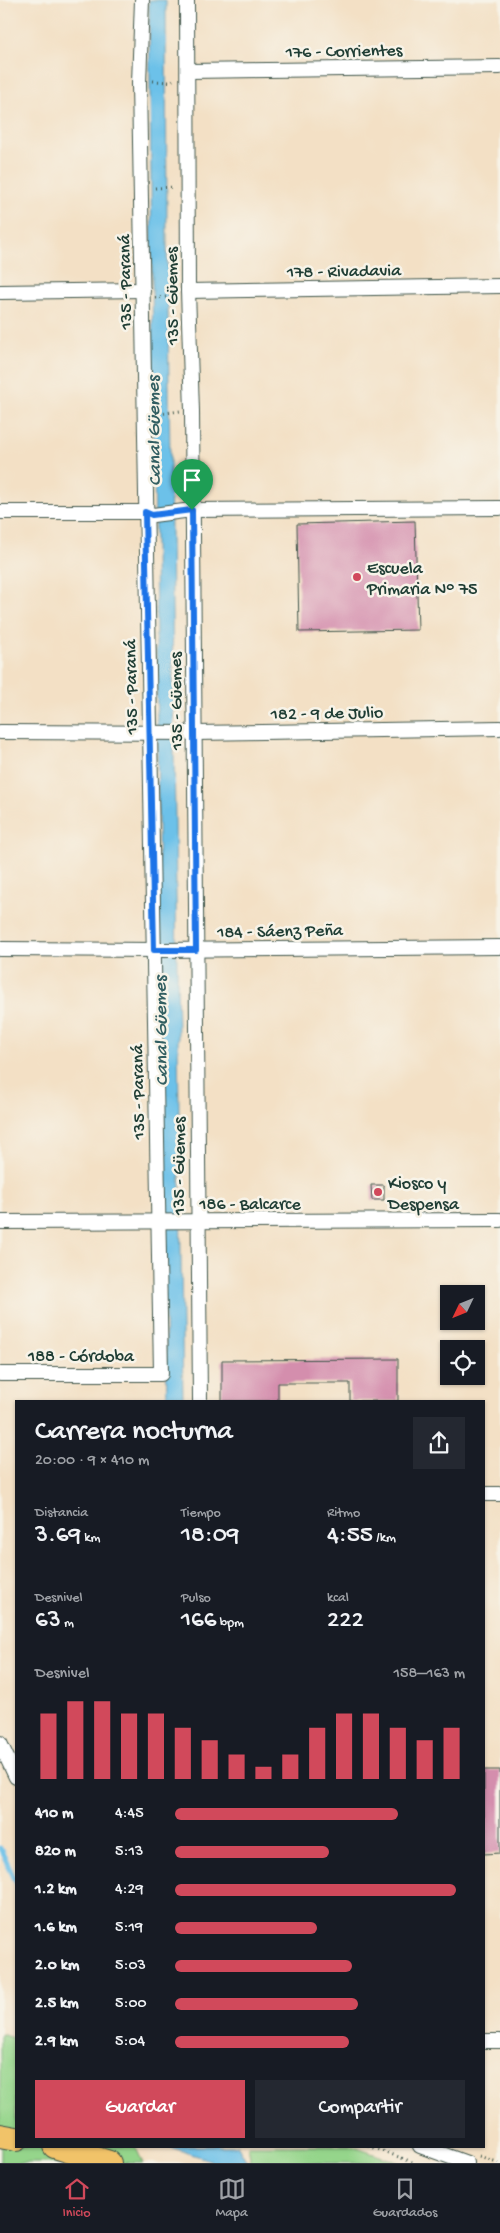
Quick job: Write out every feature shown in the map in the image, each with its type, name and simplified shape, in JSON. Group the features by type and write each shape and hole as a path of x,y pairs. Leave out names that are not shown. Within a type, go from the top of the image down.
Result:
{"highway":[{"path":"0,2136 15,2139"},
{"path":"61,2148 109,2163"}],"street":[{"name":"135 - Paraná","path":"142,0 139,83 147,294 152,732 158,950 162,1222 161,1374"},
{"name":"135 - Güemes","path":"187,0 189,71 188,291 192,411 186,511 191,733 189,950 194,1222 200,1400"},
{"name":"176 - Corrientes","path":"189,71 500,66"},
{"name":"178 - Rivadavia","path":"188,291 500,286"},
{"path":"0,292 147,294"},
{"path":"0,512 149,513 500,508"},
{"name":"182 - 9 de Julio","path":"0,732 191,733 500,728"},
{"name":"184 - Sáenz Peña","path":"0,949 189,950 500,947"},
{"name":"186 - Balcarce","path":"0,1222 500,1220"},
{"name":"188 - Córdoba","path":"0,1374 161,1374"},
{"path":"485,1494 500,1494"},
{"path":"0,1743 15,1775"},
{"path":"485,2041 500,2041"},
{"path":"426,2148 467,2163"}],"path":[{"path":"145,80 170,82"},
{"path":"147,189 171,187"},
{"path":"147,294 174,297"},
{"path":"151,414 175,412"},
{"path":"374,2148 415,2163"}],"green space":[{"path":"0,2034 15,2039 15,2148 136,2148 143,2163 0,2163"},
{"path":"248,2148 357,2148 400,2163 251,2163"}],"water":[{"name":"Canal Güemes","path":"149,0 166,0 167,240 183,1400 167,1400 162,1180"},
{"path":"173,2148 239,2148 247,2162 219,2163"}],"building":[{"name":"Escuela Primaria N° 75","path":"415,521 418,630 299,632 297,524"},
{"name":"Kiosco y Despensa","path":"371,1185 384,1185 384,1200 372,1200"},
{"path":"398,1359 398,1400 350,1400 350,1383 278,1383 278,1400 222,1400 222,1360"},
{"path":"485,1770 500,1770 500,1853 485,1854"}],"waterway":[{"path":"0,1848 15,1880"},
{"name":"Canal Güemes","path":"213,2163 216,2148"}],"place":[{"name":"Escuela Primaria N° 75","path":"357,577"},
{"name":"Kiosco y Despensa","path":"378,1192"}],"route":[{"path":"192,510 196,950 154,950 145,512 152,515 192,510"}]}
